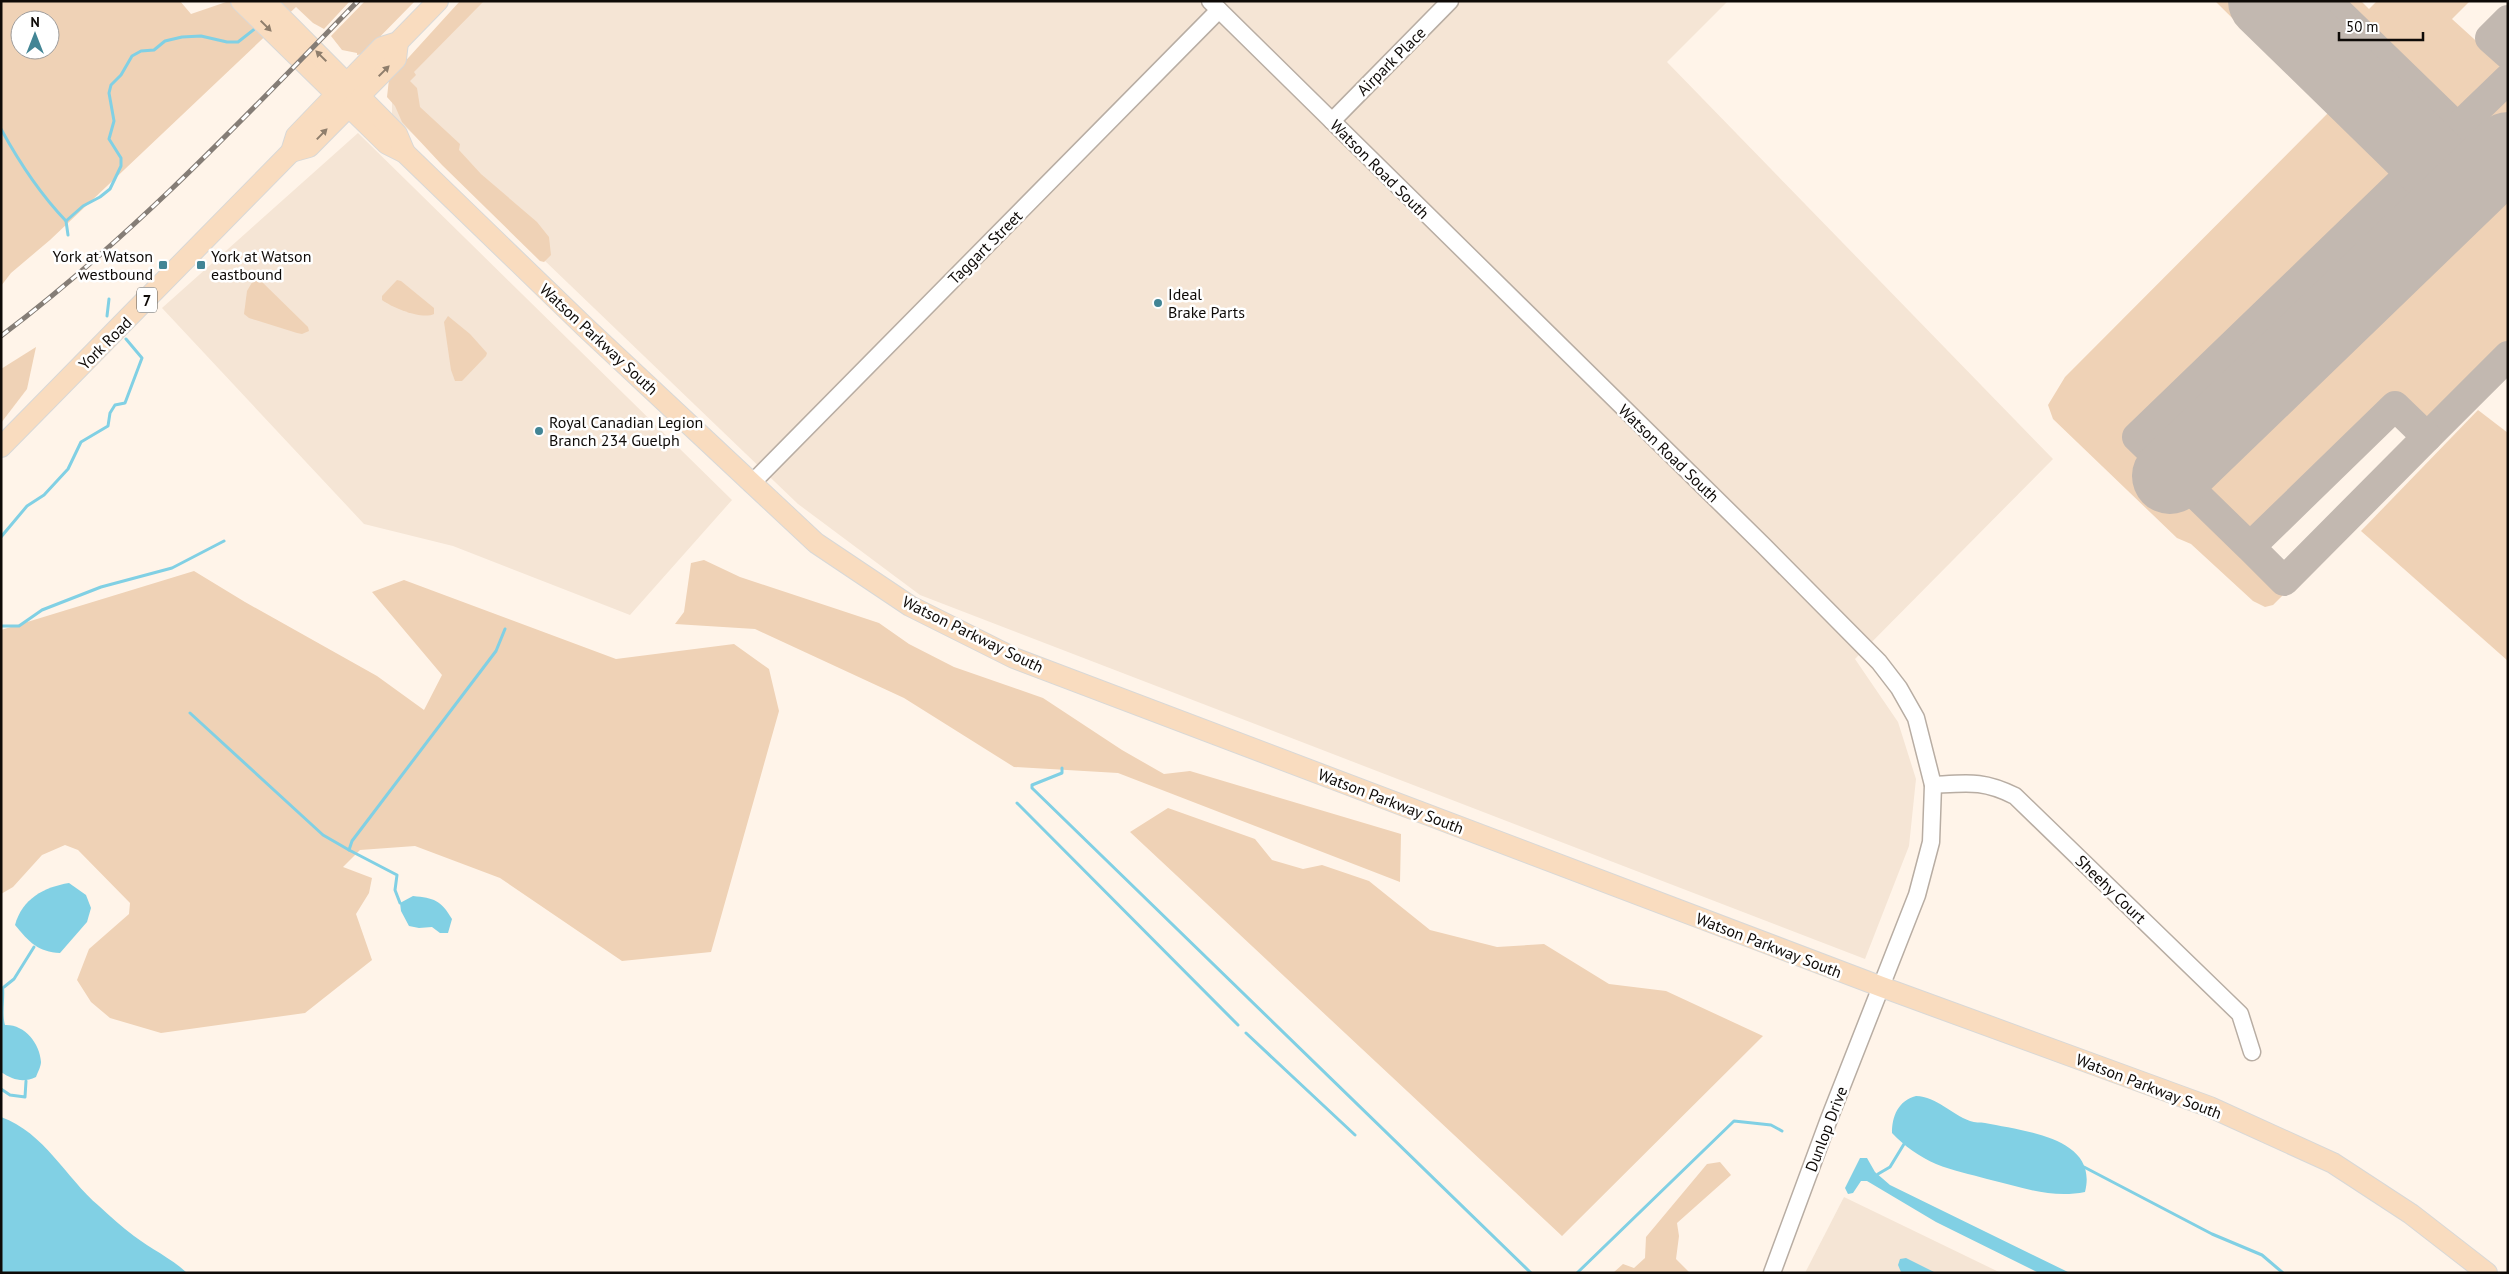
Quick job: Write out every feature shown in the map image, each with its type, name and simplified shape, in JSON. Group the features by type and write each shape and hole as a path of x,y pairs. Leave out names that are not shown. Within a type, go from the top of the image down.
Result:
{"main road":[{"name":"York Road","path":"1,447 291,152 309,147 382,48 398,42 438,1"},
{"name":"Watson Parkway South","path":"252,4 288,36 348,95 387,144 406,153 751,484 816,543 910,606 1014,658 1882,987 2210,1107 2334,1164 2411,1214 2486,1273"}],"street":[{"name":"Airpark Place","path":"1332,121 1450,1"},
{"name":"Watson Road South","path":"1215,6 1879,662 1899,688 1916,718 1933,785 1931,842 1917,895 1882,987"},
{"name":"Taggart Street","path":"751,484 1215,6"},
{"name":"Sheehy Court","path":"1933,785 1969,783 1993,786 2015,796 2240,1014 2252,1052"},
{"name":"Dunlop Drive","path":"1772,1273 1829,1118 1882,987"}],"shaded area":[{"path":"1,1 180,1 191,14 229,1 350,1 324,29 313,23 296,7 50,240 11,273 1,286"},
{"path":"365,1 415,1 363,54 357,55 357,53 342,50 331,36"},
{"path":"460,1 484,1 414,72 416,75 410,81 417,88 420,107 460,144 459,150 481,174 537,222 549,237 551,255 544,262 540,261 442,165 402,122 395,106 387,97 389,79"},
{"path":"464,1 1728,1 1667,62 2053,459 1855,659 1898,722 1916,779 1909,846 1865,959 920,595 798,504 392,114 392,76"},
{"path":"2215,1 2361,1 2369,9 2377,1 2470,1 2452,19 2484,48 2508,24 2508,373 2439,441 2395,399 2244,548 2288,590 2273,605 2265,607 2253,601 2191,544 2177,538 2053,419 2048,405 2065,377 2328,113"},
{"path":"358,133 732,500 630,615 453,546 364,524 162,308"},
{"path":"254,279 259,279 308,327 309,331 302,334 297,333 249,318 244,314 247,291"},
{"path":"397,280 401,281 434,308 434,314 422,315 400,310 382,300 382,296"},
{"path":"448,316 470,334 487,353 462,381 455,381 451,370 444,322"},
{"path":"36,347 27,389 1,423 1,369"},
{"path":"2478,410 2508,433 2508,661 2361,531"},
{"path":"704,560 740,577 879,623 909,644 954,667 1043,698 1122,750 1164,774 1190,771 1401,834 1400,882 1118,773 1014,767 904,698 755,629 675,624 684,612 691,563"},
{"path":"194,571 245,602 377,676 424,710 442,675 372,592 404,580 616,659 734,644 769,669 779,711 711,952 622,961 500,878 415,846 360,850 343,867 372,878 369,893 356,914 372,960 305,1013 161,1033 110,1018 91,1002 77,980 89,949 129,914 130,903 78,850 65,845 42,855 13,887 1,894 1,630"},
{"path":"1168,808 1255,839 1272,860 1303,869 1322,865 1369,881 1430,930 1497,947 1544,944 1609,984 1666,991 1763,1036 1562,1236 1130,832"},
{"path":"1720,1162 1731,1175 1677,1223 1679,1236 1676,1259 1690,1273 1613,1273 1623,1264 1634,1268 1645,1258 1646,1237 1707,1164"},
{"path":"1844,1197 2001,1273 1805,1273"}],"water":[{"path":"69,883 86,895 91,908 87,922 60,953 46,951 34,945 15,925 18,916 35,896 43,891"},
{"path":"413,896 432,899 444,908 452,919 448,933 440,933 432,927 419,928 409,926 401,911 400,903"},
{"path":"1,986 4,987 5,1025 24,1031 38,1048 41,1062 36,1077 31,1079 18,1080 1,1072"},
{"path":"1916,1096 1931,1099 1970,1121 2019,1129 2054,1140 2070,1148 2081,1159 2086,1174 2085,1192 2060,1194 2036,1191 1955,1171 1924,1158 1907,1147 1892,1133 1893,1121 1900,1105"},
{"path":"1,1117 16,1124 30,1134 54,1157 87,1195 121,1225 187,1273 1,1273"},
{"path":"1860,1158 1867,1158 1875,1172 1890,1185 2070,1273 2039,1273 1936,1222 1867,1181 1861,1181 1853,1193 1848,1194 1845,1188"},
{"path":"1906,1258 1936,1273 1901,1272 1898,1265 1900,1259"}],"waterway":[{"path":"68,235 66,221 83,206 110,189 121,166 121,158 109,139 114,121 109,93 111,85 121,75 132,56 141,51 154,50 165,41 182,37 201,36 227,42 238,42 257,27"},
{"path":"1,129 30,177 66,221"},
{"path":"107,316 109,299"},
{"path":"1,537 27,506 44,495 68,469 81,442 108,426 110,413 115,405 125,403 142,358 126,339"},
{"path":"1,626 19,626 42,610 101,587 172,568 224,541"},
{"path":"400,903 395,890 397,875 349,850 352,841 496,651 505,629"},
{"path":"190,713 323,835 349,850"},
{"path":"1062,768 1062,773 1032,785 1032,788 1531,1273"},
{"path":"1017,803 1238,1025"},
{"path":"4,987 14,979 34,947"},
{"path":"1246,1033 1355,1135"},
{"path":"1,1089 10,1095 25,1097 26,1081"},
{"path":"1577,1273 1734,1121 1771,1125 1782,1131"},
{"path":"1878,1174 1890,1167 1904,1144"},
{"path":"2084,1167 2212,1234 2262,1255 2283,1273"}],"taxiway":[{"path":"2272,7 2278,1"},
{"path":"2327,1 2458,128"},
{"path":"2508,20 2490,38 2508,54"},
{"path":"2250,547 2284,581 2427,437 2395,406 2250,547 2137,437 2508,79"},
{"path":"2427,437 2508,356"}],"runway":[{"path":"2266,1 2431,162"},
{"path":"2170,476 2508,150"}],"railway":[{"path":"1,336 96,258 186,175 358,1"}],"place":[{"name":"York at Watson westbound","path":"163,265"},
{"name":"York at Watson eastbound","path":"201,265"},
{"name":"Ideal Brake Parts","path":"1158,303"},
{"name":"Royal Canadian Legion Branch 234 Guelph","path":"539,431"}]}
